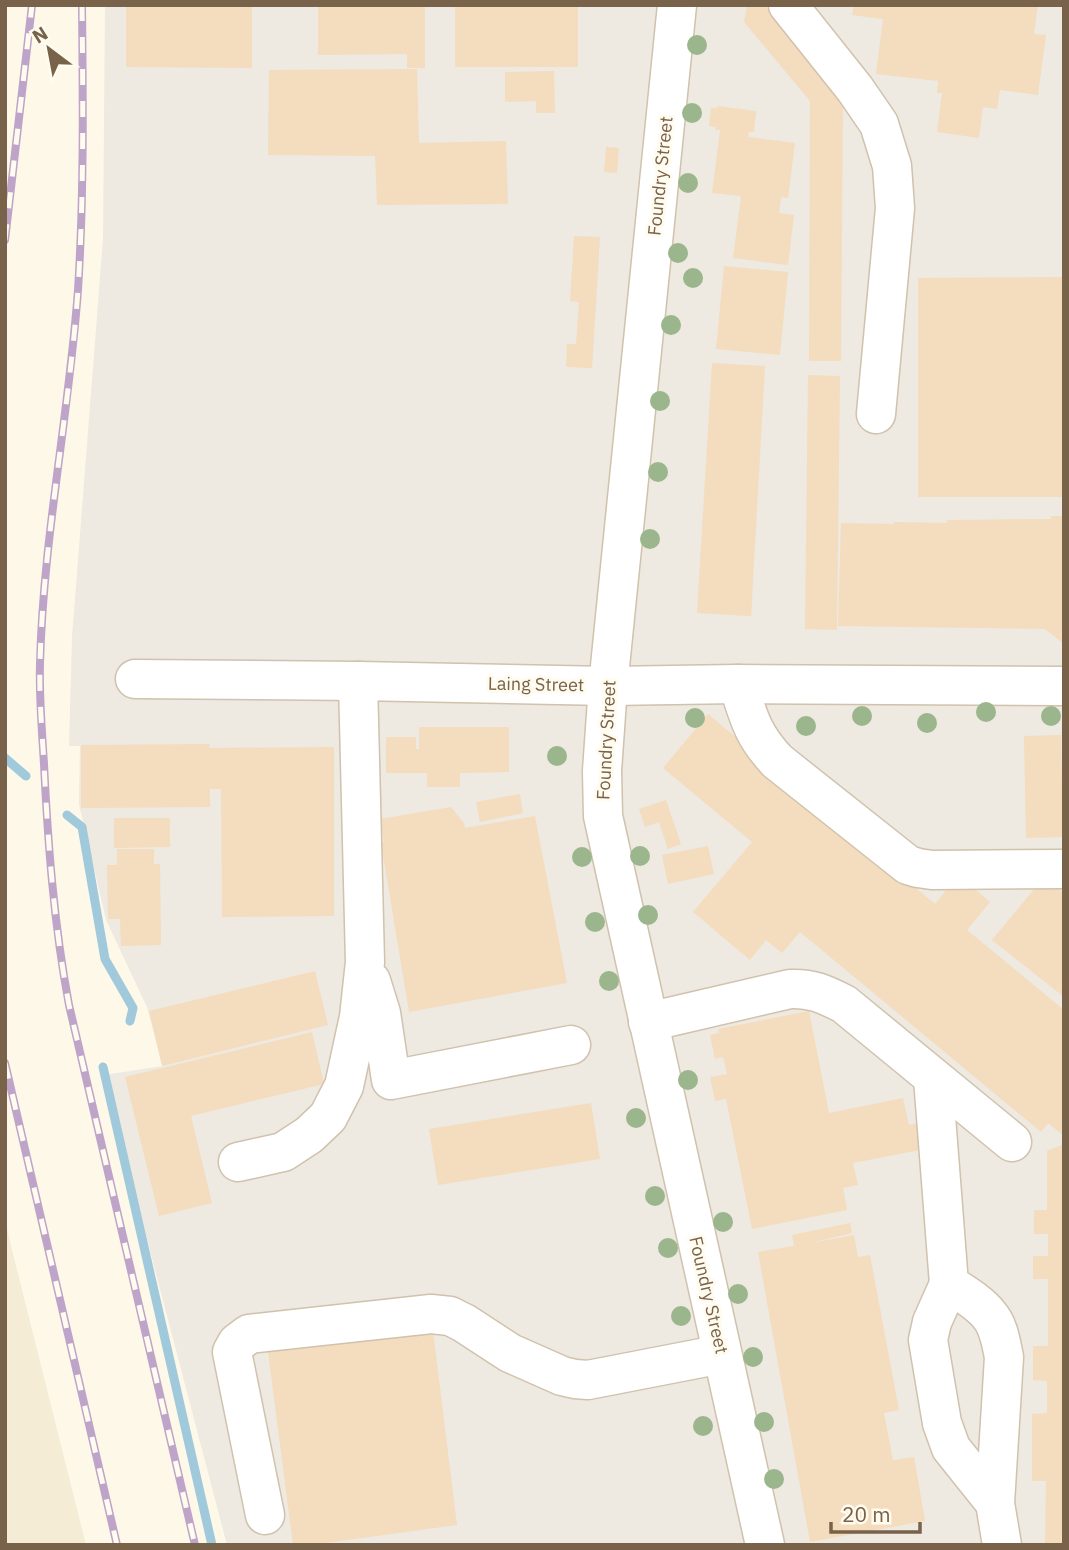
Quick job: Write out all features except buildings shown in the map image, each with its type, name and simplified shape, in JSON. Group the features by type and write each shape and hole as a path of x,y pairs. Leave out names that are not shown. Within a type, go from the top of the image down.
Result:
{"street":[{"name":"Foundry Street","path":"677,5 608,686 602,771 603,816 765,1545"},
{"path":"788,5 849,80 879,124 892,166 895,208 876,414"},
{"name":"Laing Street","path":"135,679 608,686 1064,686"},
{"path":"238,1162 283,1152 309,1135 328,1117 344,1086 359,1017 365,962 358,681"},
{"path":"738,684 752,729 776,761 908,864 932,870 1064,869"},
{"path":"365,962 381,1013 391,1080"},
{"path":"648,1022 790,989 806,988 822,993 844,1004 1012,1142"},
{"path":"344,1086 391,1080 571,1045"},
{"path":"933,1078 949,1284 932,1322 928,1340 942,1423 951,1448 995,1503"},
{"path":"949,1284 990,1315 999,1334 1004,1357 995,1503 1002,1545"},
{"path":"265,1515 232,1352 237,1343 249,1334 431,1314 450,1316 510,1353 562,1376 588,1380 722,1354"}],"shaded area":[{"path":"105,5 1064,5 1064,1545 227,1545 104,1075 163,1066 147,1007 106,920 79,804 80,746 69,746 72,637 103,239"},
{"path":"5,1220 12,1250 86,1545 5,1545"}],"waterway":[{"path":"5,758 26,776"},
{"path":"67,815 82,827 105,959 133,1008 130,1021"},
{"path":"103,1067 212,1545"}],"railway":[{"path":"5,240 32,5"},
{"path":"82,5 82,184 78,290 42,617 41,714 47,825 69,1005 195,1545"},
{"path":"5,1063 117,1545"}]}
